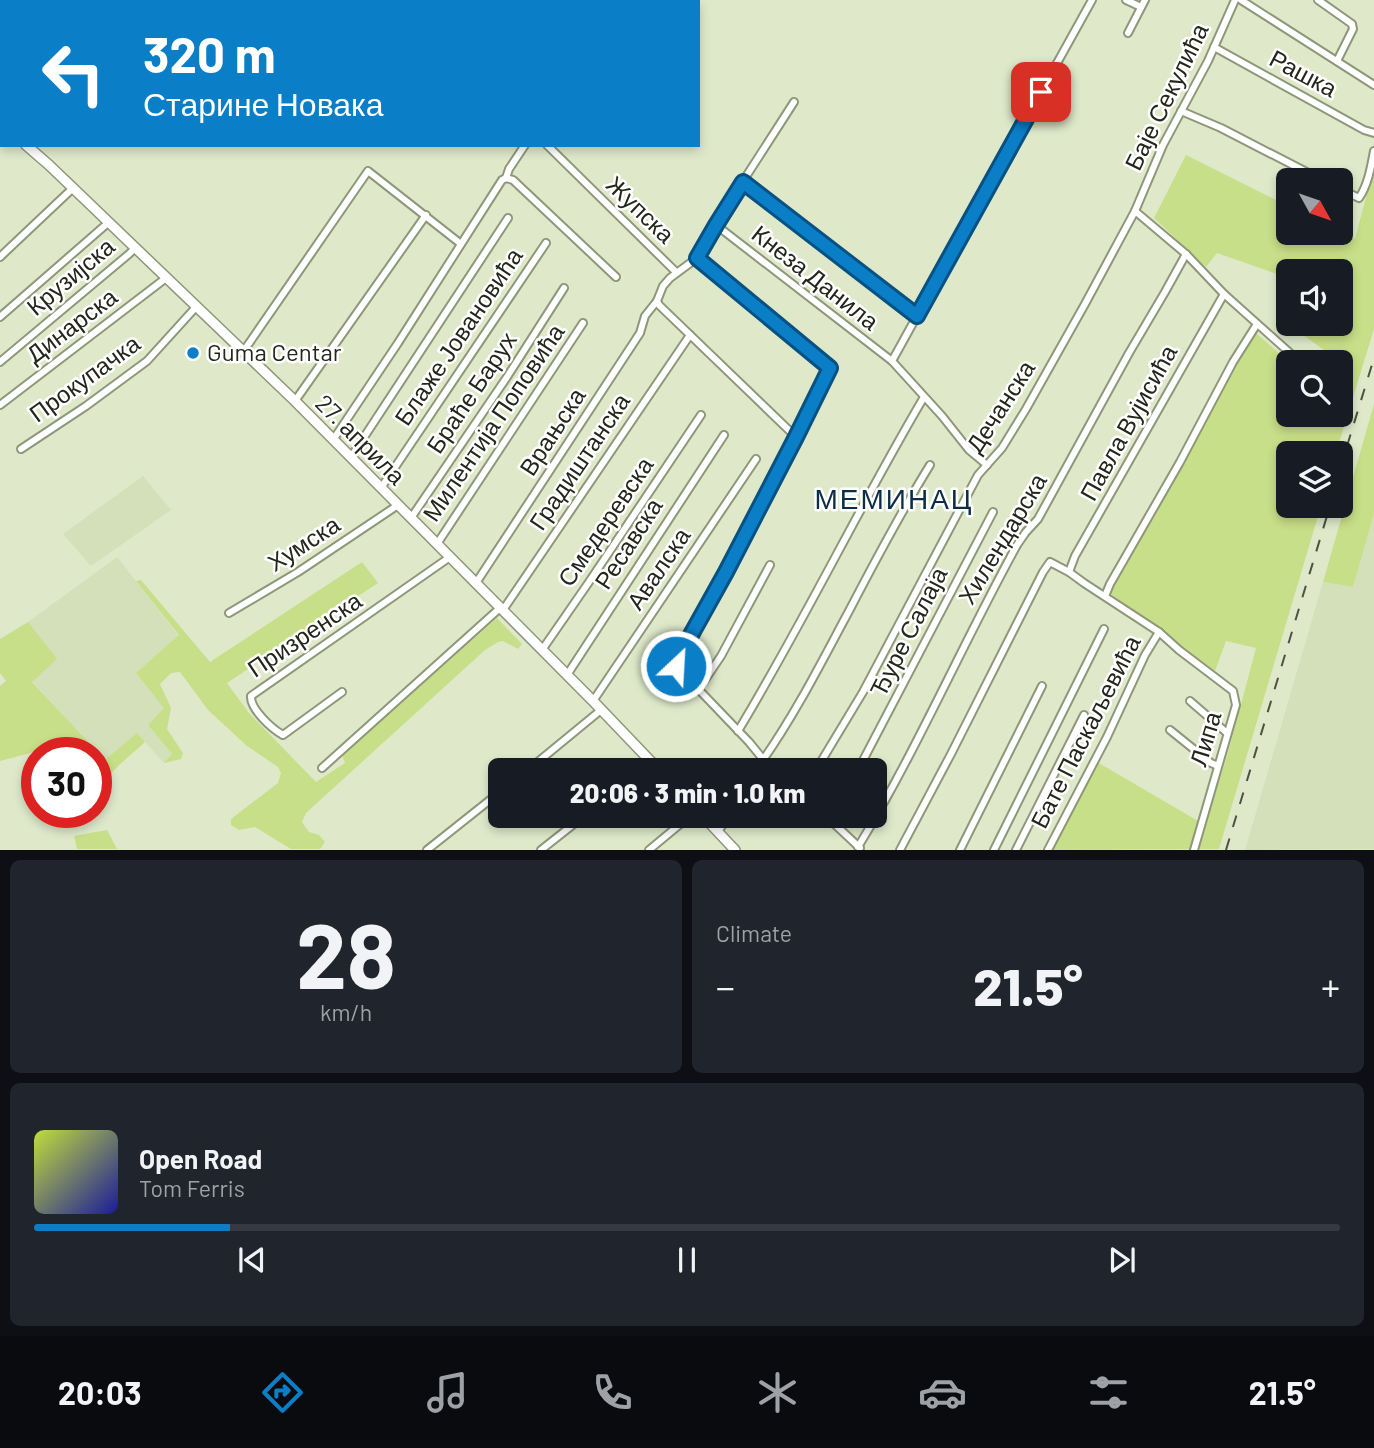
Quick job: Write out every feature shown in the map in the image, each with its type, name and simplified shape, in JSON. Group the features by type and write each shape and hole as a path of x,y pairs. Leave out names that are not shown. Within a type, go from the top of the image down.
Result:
{"main road":[{"name":"27. априла","path":"28,147 295,401 647,758"},
{"path":"715,828 735,849"}],"street":[{"path":"892,361 1092,0"},
{"path":"1126,0 1143,4 1128,33"},
{"name":"Баје Секулића","path":"1135,211 1163,145 1235,0"},
{"path":"1241,0 1374,85"},
{"path":"1318,0 1352,24 1353,29 1337,61"},
{"name":"Рашка","path":"1214,47 1374,133"},
{"path":"676,272 697,258 794,102"},
{"path":"1181,111 1221,128 1296,168"},
{"path":"333,440 502,180 506,178 524,147"},
{"name":"Жупска","path":"549,147 676,272"},
{"path":"1353,195 1359,198 1362,194 1374,151"},
{"path":"243,352 368,172 461,244"},
{"path":"506,178 513,180 616,277"},
{"path":"743,182 917,316"},
{"path":"0,257 74,188"},
{"path":"1135,211 1186,254 1224,294 1287,350"},
{"name":"Дечанска","path":"823,758 863,692 978,475 1003,448 1135,211"},
{"path":"295,401 426,215"},
{"path":"351,457 508,218"},
{"path":"0,317 109,222"},
{"name":"Кнеза Данила","path":"716,225 892,361 969,450 987,465"},
{"name":"Блаже Јовановића","path":"382,488 546,243"},
{"name":"Крузијска","path":"0,362 135,248"},
{"name":"Хилендарска","path":"860,848 1017,545 1038,519 1186,254"},
{"path":"697,258 830,368 726,572 677,660 676,666 761,758"},
{"name":"Врањска","path":"476,583 627,353 642,329 647,311 657,301 663,286 676,272"},
{"name":"Динарска","path":"0,405 166,278"},
{"name":"Браће Барух","path":"411,518 564,288"},
{"name":"Павла Вујисића","path":"1069,572 1075,556 1224,294"},
{"path":"657,301 796,437"},
{"name":"Прокупачка","path":"21,449 147,361 196,307"},
{"name":"Милентија Поповића","path":"437,544 583,323"},
{"path":"1105,596 1233,362 1257,324"},
{"name":"Градиштанска","path":"322,768 501,609 577,503 657,380 690,335"},
{"path":"738,732 924,397"},
{"name":"Смедеревска","path":"542,650 701,415"},
{"name":"Ресавска","path":"567,675 724,435"},
{"name":"Авалска","path":"593,701 756,459"},
{"path":"764,758 814,676 900,514 930,464"},
{"name":"Хумска","path":"229,613 298,572 398,505"},
{"name":"Ђуре Салаја","path":"864,758 993,512"},
{"name":"Призренска","path":"342,692 283,734 265,720 250,701 251,696 450,558"},
{"path":"900,849 1050,562 1159,632"},
{"path":"698,690 721,656 770,565"},
{"path":"994,849 1104,629"},
{"name":"Липа","path":"1159,632 1233,691 1236,705 1194,849"},
{"name":"Бате Паскаљевића","path":"1048,849 1159,632"},
{"path":"960,849 1042,686"},
{"path":"1190,701 1227,733"},
{"path":"543,758 601,710"},
{"path":"1016,849 1084,716"},
{"path":"1170,730 1211,763 1218,765"},
{"path":"427,849 488,801"},
{"path":"541,849 568,828"},
{"path":"649,849 675,828"},
{"path":"841,828 860,848"}],"shaded area":[{"path":"143,476 171,510 91,566 63,534"},
{"path":"1374,514 1374,849 1245,850 1323,582 1353,587"},
{"path":"117,557 179,636 136,673 165,708 148,725 172,754 164,763 137,733 112,755 112,737 83,737 32,681 28,622"}],"green space":[{"path":"1186,155 1276,200 1276,245 1353,245 1374,166 1374,329 1353,398 1353,350 1324,350 1304,336 1353,336 1353,259 1276,259 1276,274 1217,253 1206,267 1154,218"},
{"path":"1256,333 1276,351 1276,427 1344,427 1340,441 1276,441 1276,518 1317,518 1219,849 1051,850 1097,762 1205,825 1228,753 1256,648 1226,641 1215,671 1111,594 1112,586 1211,412 1235,364"},
{"path":"1374,404 1374,514 1353,587 1323,582 1341,518 1353,518 1353,477"},
{"path":"362,562 378,583 227,683 249,713 316,782 345,763 342,755 497,618 522,644 518,649 503,641 485,650 306,813 302,822 309,832 319,835 325,842 320,849 291,849 255,827 239,830 231,825 231,819 278,783 281,773 278,767 247,746 208,710 180,672 171,673 160,684 171,708 167,729 183,753 181,759 164,763 172,754 148,725 164,708 136,673 179,635 136,581 141,580 210,662"},
{"path":"28,622 57,659 32,682 83,737 21,737 21,755 0,761 0,686 6,681 0,673 0,639"},
{"path":"137,733 145,742 112,772 112,754"},
{"path":"107,830 117,849 77,849 74,836"}],"railway":[{"path":"1349,441 1374,358"},
{"path":"1226,850 1326,518"}],"place":[{"name":"Guma Centar","path":"193,353"}],"district":[{"name":"МЕМИНАЦ","path":"894,499"}],"route":[{"path":"676,666 830,368 697,258 729,203 743,182 917,316 1041,92"}]}
